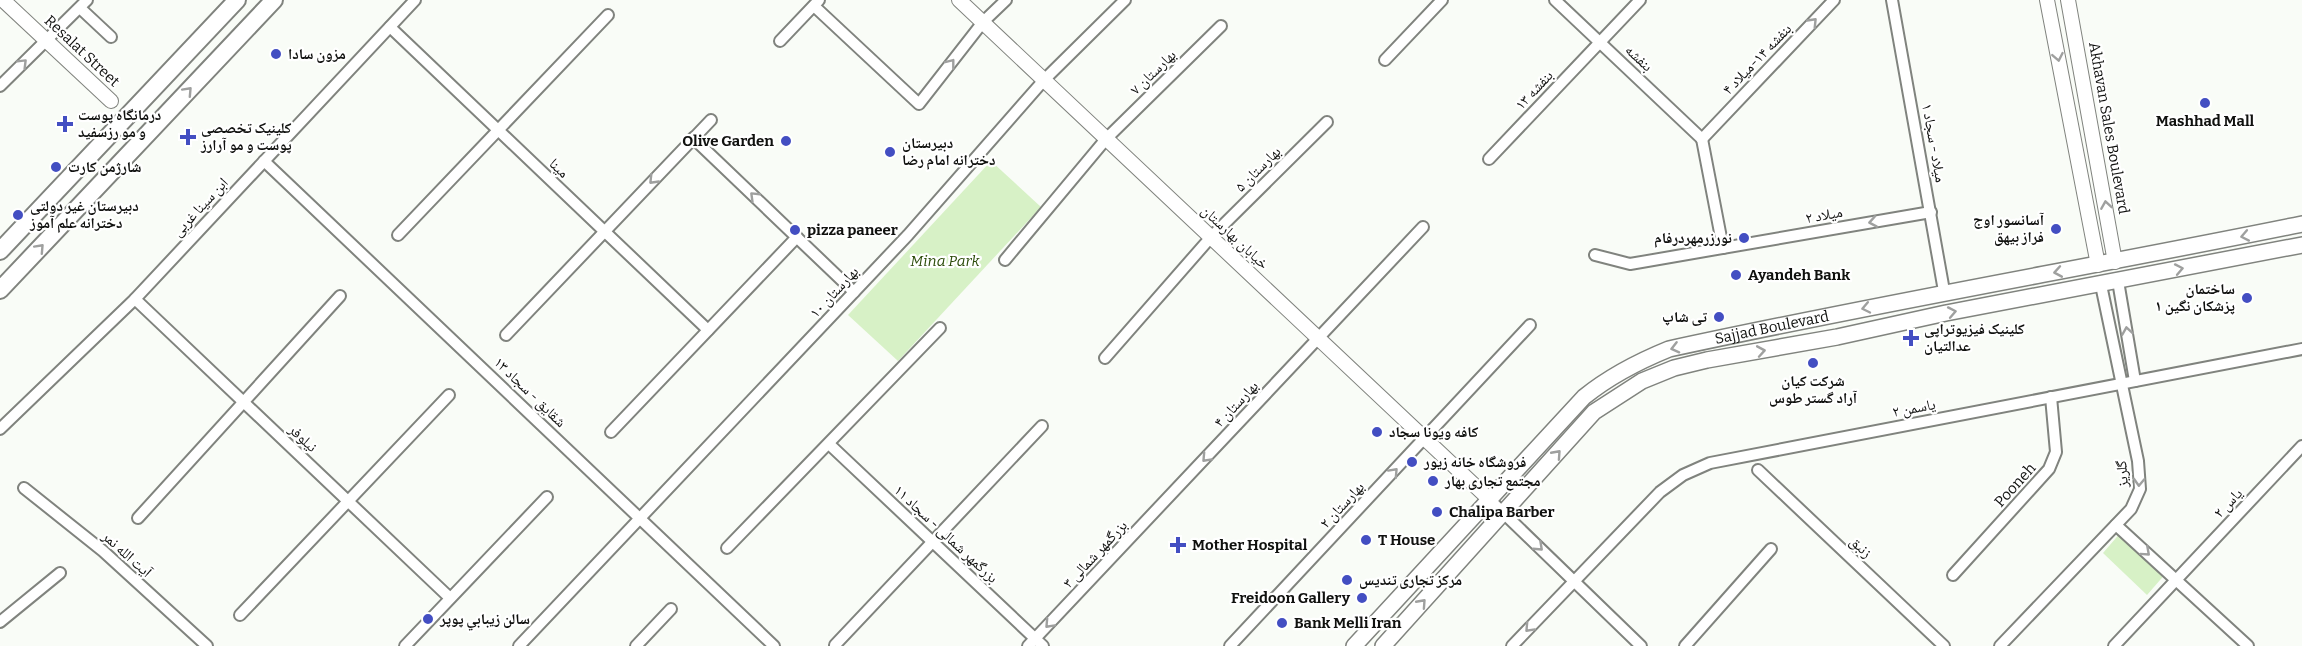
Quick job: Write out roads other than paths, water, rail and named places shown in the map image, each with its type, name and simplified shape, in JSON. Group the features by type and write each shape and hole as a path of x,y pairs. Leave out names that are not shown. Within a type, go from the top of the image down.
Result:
{"main road":[{"path":"0,251 237,0"},
{"path":"0,290 274,0"},
{"name":"Sajjad Boulevard","path":"1354,646 1584,397 1607,378 1634,363 1669,349 1944,291 2115,262 2302,224"},
{"name":"Sajjad Boulevard","path":"1383,646 1594,412 1642,381 1674,368 1837,338 1946,313 2302,245"},
{"path":"2115,262 2118,281"},
{"path":"2098,265 2101,285"}],"street":[{"name":"Resalat Street","path":"3,0 111,101"},
{"name":"ابن سینا غربی","path":"0,429 135,298 415,0"},
{"name":"خیابان بهارستان","path":"959,0 1489,499"},
{"path":"780,41 817,3 919,104 983,22 1006,0"},
{"name":"بهارستان ۱۰","path":"519,646 908,235 1044,80 1125,0"},
{"path":"1385,60 1442,0"},
{"name":"بنفشه","path":"1555,0 1702,139"},
{"name":"بنفشه ۱۳","path":"1490,159 1640,0"},
{"name":"بنفشه ۱۴-میلاد ۴","path":"1702,139 1834,0"},
{"name":"میلاد - سجاد ۱","path":"1892,0 1944,291"},
{"path":"2047,0 2098,265"},
{"name":"Akhavan Sales Boulevard","path":"2068,0 2115,262"},
{"path":"0,86 83,4 111,37"},
{"path":"398,235 608,15"},
{"name":"بهارستان ۷","path":"1005,260 1106,139 1221,26"},
{"name":"مینا","path":"390,27 708,330"},
{"path":"506,335 711,120"},
{"name":"بهارستان ۵","path":"1105,358 1211,237 1327,122"},
{"path":"693,138 854,292"},
{"path":"1702,139 1723,248"},
{"name":"شقایق - سجاد ۱۳","path":"264,161 774,646"},
{"name":"میلاد ۲","path":"1595,255 1630,264 1931,212"},
{"name":"بهارستان ۴","path":"1176,490 1423,227"},
{"path":"611,432 797,237"},
{"path":"2118,281 2135,381"},
{"name":"گلریز","path":"2000,646 2131,509 2140,489 2138,461 2101,285"},
{"path":"138,518 340,296"},
{"name":"نیلوفر","path":"135,298 450,598"},
{"name":"بهارستان ۲","path":"1230,646 1530,325"},
{"path":"727,548 940,328"},
{"name":"یاسمن ۲","path":"1512,646 1660,492 1683,475 1710,463 2302,349"},
{"path":"240,615 448,395"},
{"name":"Pooneh","path":"1953,575 2049,470 2056,452 2051,397"},
{"path":"835,645 1042,426"},
{"name":"بزرگمهر شمالی - سجاد ۱۱","path":"829,444 1035,644"},
{"name":"یاس ۲","path":"2114,646 2302,446"},
{"name":"زنبق","path":"1758,470 1944,646"},
{"name":"آیت الله نمر","path":"24,488 103,551 207,646"},
{"name":"بزرگمهر شمالی ۳","path":"1035,644 1176,490"},
{"path":"405,646 547,497"},
{"path":"1489,499 1641,646"},
{"path":"2116,525 2248,646"},
{"path":"1685,646 1771,549"},
{"path":"0,622 60,573"},
{"path":"636,646 671,609"}],"place":[{"name":"مزون سادا","path":"276,54"},
{"name":"Mashhad Mall","path":"2205,103"},
{"name":"درمانگاه پوست و مو رزسفید","path":"65,124"},
{"name":"کلینیک تخصصی پوست و مو آرارز","path":"188,137"},
{"name":"Olive Garden","path":"786,141"},
{"name":"دبیرستان دخترانه امام رضا","path":"890,152"},
{"name":"شارژمن کارت","path":"56,167"},
{"name":"دبیرستان غیر دولتی دخترانه علم آموز","path":"18,215"},
{"name":"آسانسور اوج فراز بیهق","path":"2056,229"},
{"name":"pizza paneer","path":"795,230"},
{"name":"نورزرمهردرفام","path":"1744,238"},
{"name":"Ayandeh Bank","path":"1736,275"},
{"name":"ساختمان پزشکان نگین ۱","path":"2247,298"},
{"name":"تی شاپ","path":"1719,317"},
{"name":"کلینیک فیزیوتراپی عدالتیان","path":"1911,338"},
{"name":"شرکت کیان آراد گستر طوس","path":"1813,363"},
{"name":"کافه ویونا سجاد","path":"1377,432"},
{"name":"فروشگاه خانه زیور","path":"1412,462"},
{"name":"مجتمع تجاری بهار","path":"1433,481"},
{"name":"Chalipa Barber","path":"1437,512"},
{"name":"T House","path":"1366,540"},
{"name":"Mother Hospital","path":"1178,545"},
{"name":"مرکز تجاری تندیس","path":"1347,580"},
{"name":"Freidoon Gallery","path":"1362,598"},
{"name":"سالن زيبابي پوپر","path":"428,619"},
{"name":"Bank Melli Iran","path":"1282,623"}],"park label":[{"name":"Mina Park","path":"945,261"}]}
